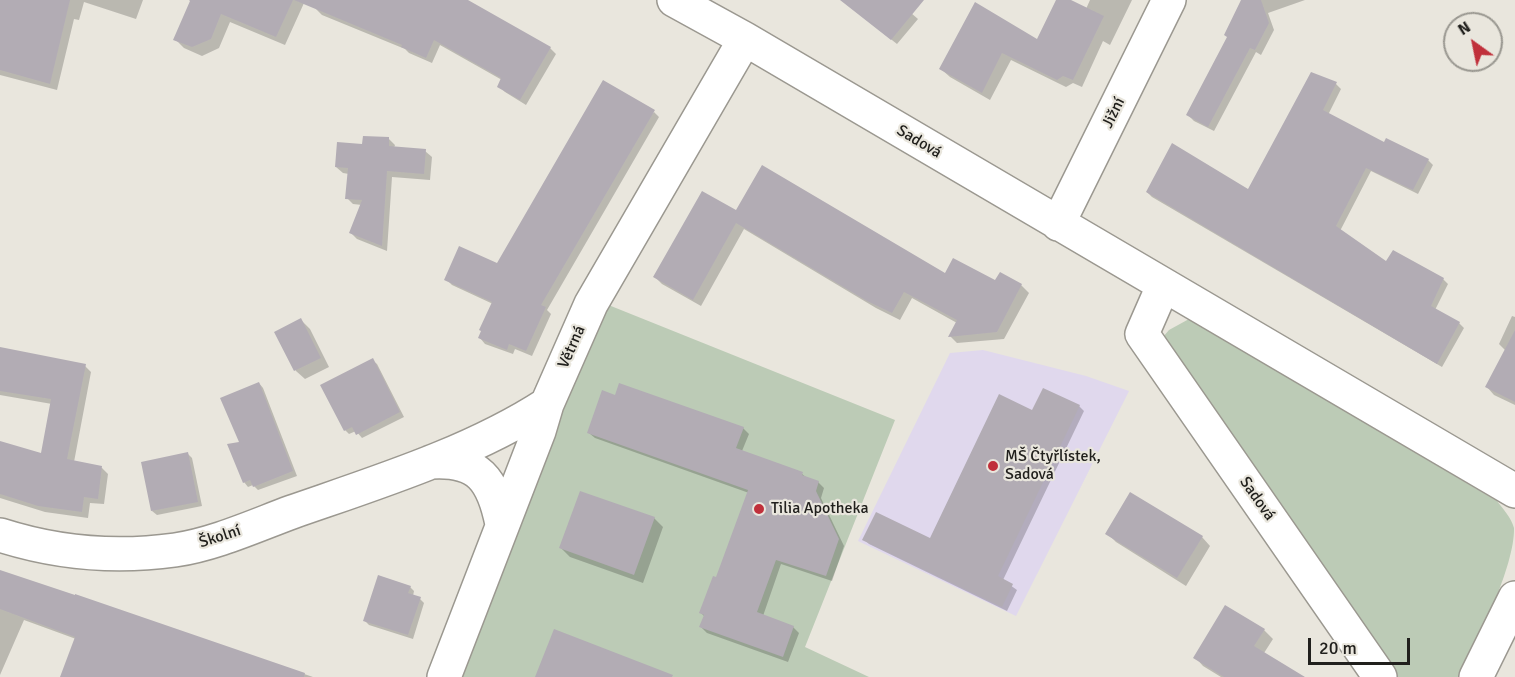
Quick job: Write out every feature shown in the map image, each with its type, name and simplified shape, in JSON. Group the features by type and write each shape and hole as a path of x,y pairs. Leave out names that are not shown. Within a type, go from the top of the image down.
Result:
{"street":[{"name":"Sadová","path":"674,0 745,39 1515,491"},
{"name":"Jižní","path":"1058,224 1169,0"},
{"name":"Větrná","path":"444,677 547,404 591,304 745,39"},
{"name":"Sadová","path":"1163,286 1142,334 1380,677"},
{"name":"Školní","path":"0,535 51,547 89,552 120,554 178,549 215,539 431,462 517,423 547,404"},
{"name":"Školní","path":"431,462 461,463 473,468 483,477 496,498 502,524"},
{"path":"1476,677 1515,598"}],"shaded area":[{"name":"MŠ Čtyřlístek, Sadová","path":"983,350 1086,376 1129,391 1016,616 858,541 950,353"}],"green space":[{"path":"596,300 895,420 805,647 869,677 454,677"},
{"path":"1189,319 1497,501 1504,510 1514,528 1513,544 1494,604 1460,677 1394,677 1163,337 1169,330"}],"building":[{"path":"0,0 70,0 50,84 0,70"},
{"path":"189,0 293,0 276,37 221,14 211,39 192,47 173,40"},
{"path":"294,0 468,0 551,47 520,100 497,87 501,78 434,40 426,58 401,47 402,45"},
{"path":"840,0 924,0 891,40"},
{"path":"1056,0 1071,0 1104,16 1073,80 1063,76 1057,80 1002,53 982,93 939,69 975,2 1037,39"},
{"path":"1241,0 1261,0 1269,23 1255,50 1250,48 1208,127 1186,115 1227,37 1224,35"},
{"path":"1311,72 1337,82 1323,110 1384,142 1386,138 1429,159 1413,190 1366,168 1336,226 1386,261 1393,250 1444,278 1431,306 1460,322 1437,364 1146,192 1172,143 1248,189"},
{"path":"603,80 655,110 541,305 546,307 526,351 509,344 507,350 478,338 481,331 479,330 492,302 444,280 459,246 497,263"},
{"path":"363,136 389,137 389,146 426,149 424,174 387,171 382,246 349,233 362,200 345,199 348,168 335,167 337,142 362,144"},
{"path":"762,165 945,273 953,258 995,280 1000,272 1022,284 997,332 948,337 957,320 904,292 892,313 867,301 736,223 693,300 653,277 702,191 736,210"},
{"path":"301,318 321,358 294,371 274,332"},
{"path":"1515,330 1515,402 1485,387"},
{"path":"0,347 86,364 67,459 102,466 98,499 84,497 82,512 38,506 0,494 0,441 41,453 51,399 0,391"},
{"path":"373,358 400,412 356,435 352,427 344,431 320,385"},
{"path":"259,382 293,471 253,487 250,480 243,483 227,444 239,442 220,398"},
{"path":"619,383 744,427 736,448 803,472 802,475 819,481 816,491 839,539 826,576 776,560 757,612 794,626 783,657 699,627 704,615 699,613 713,576 716,577 748,490 587,433 602,390 615,395"},
{"path":"1043,388 1080,405 998,576 1013,584 1002,607 862,540 876,512 930,538 999,394 1032,410"},
{"path":"188,452 198,502 151,511 141,462"},
{"path":"580,491 655,517 634,575 559,548"},
{"path":"1130,492 1203,536 1177,578 1105,534"},
{"path":"0,570 305,673 304,677 60,677 75,637 0,609"},
{"path":"378,575 411,586 408,593 421,597 408,635 363,621"},
{"path":"1225,605 1265,629 1254,646 1305,677 1224,677 1193,658"},
{"path":"554,629 673,675 672,677 535,677"}],"place":[{"name":"MŠ Čtyřlístek, Sadová","path":"993,466"},
{"name":"Tilia Apotheka","path":"759,509"}]}
